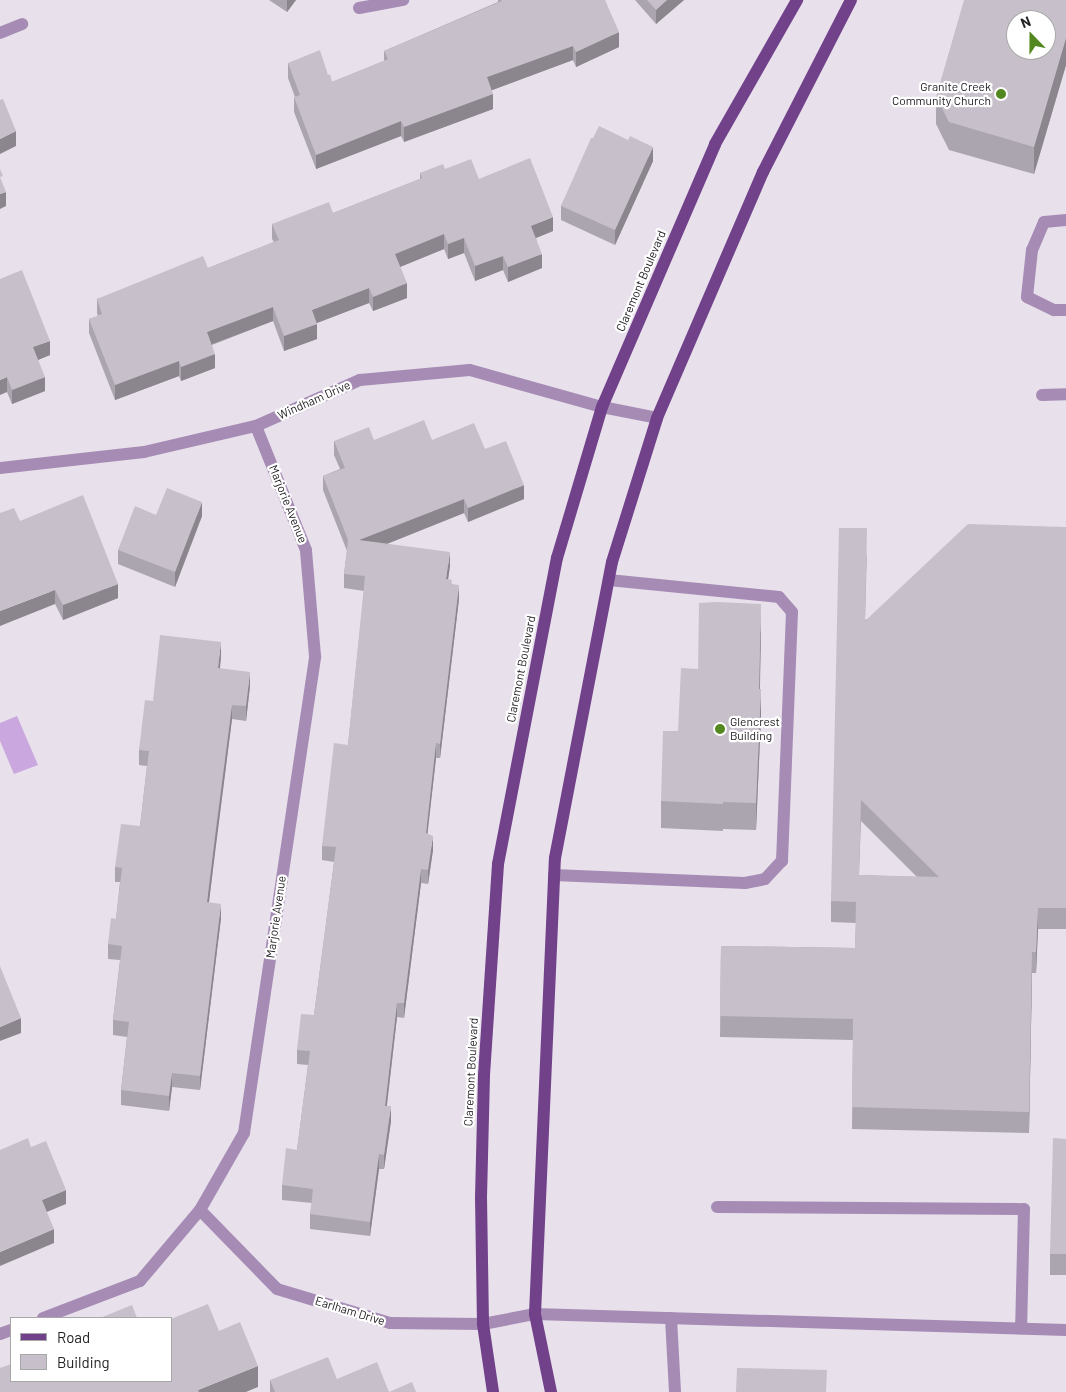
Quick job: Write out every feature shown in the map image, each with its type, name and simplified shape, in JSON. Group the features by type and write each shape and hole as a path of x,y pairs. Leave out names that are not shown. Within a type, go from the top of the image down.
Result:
{"main road":[{"name":"Claremont Boulevard","path":"493,1392 483,1324 481,1198 483,1092 498,864 557,558 602,407 714,144 797,0"},
{"path":"551,1392 535,1314 555,858 608,580 657,418 763,172 851,0"}],"street":[{"path":"360,8 403,0"},
{"path":"0,33 22,24"},
{"path":"1066,220 1044,222 1032,250 1027,297 1054,310 1066,310"},
{"name":"Windham Drive","path":"0,468 144,452 256,426 360,380 470,370 602,407 657,418"},
{"path":"1042,395 1066,394"},
{"name":"Marjorie Avenue","path":"45,1317 140,1281 200,1210 244,1133 315,656 306,550 256,426"},
{"path":"554,875 744,883 765,878 782,861 792,612 779,597 608,580"},
{"path":"717,1207 1024,1209 1021,1328"},
{"name":"Earlham Drive","path":"200,1210 277,1289 390,1324 483,1324 535,1314 1066,1330"},
{"path":"671,1318 675,1392"}],"shaded area":[{"path":"17,716 38,765 14,774 0,741 0,723"}],"building":[{"path":"501,0 605,0 619,32 576,52 573,46 487,77 493,94 404,127 401,121 316,155 294,97 300,95 288,63 320,50 332,82 388,59 384,51"},
{"path":"647,0 667,0 656,10"},
{"name":"Granite Creek Community Church","path":"964,0 1066,0 1066,38 1034,147 949,122 936,97"},
{"path":"3,99 16,131 0,139 0,100"},
{"path":"599,126 628,140 630,136 653,147 615,230 561,206 591,138 593,138"},
{"path":"530,158 553,217 531,226 542,254 508,267 503,256 475,266 464,238 448,244 444,234 395,254 407,283 373,297 369,288 312,310 317,324 284,336 273,307 207,332 215,354 181,367 179,361 115,385 89,319 102,314 97,299 203,256 208,268 279,240 272,224 329,202 333,213 422,178 420,173 443,164 445,169 471,159 479,179"},
{"path":"0,177 6,192 0,194"},
{"path":"22,270 50,341 33,347 45,377 12,390 7,377 0,380 0,279"},
{"path":"424,420 432,440 474,423 485,449 506,441 524,485 468,508 464,499 359,540 450,552 446,579 452,580 451,584 459,585 440,744 436,743 426,833 433,836 428,870 421,869 404,1003 397,1003 385,1106 391,1106 384,1155 379,1154 370,1222 310,1214 313,1189 282,1185 286,1148 297,1150 310,1051 297,1050 301,1014 314,1015 336,847 322,846 334,743 348,745 365,576 344,574 348,540 323,476 345,468 334,441 369,427 374,440"},
{"path":"167,488 202,502 175,572 118,550 135,506 156,515"},
{"path":"83,495 118,584 63,605 55,590 0,611 0,513 14,508 20,521"},
{"path":"968,524 1066,527 1066,908 1038,908 1036,952 1032,952 1029,1112 852,1107 853,1019 720,1016 721,946 855,948 856,902 831,901 839,528 867,528 865,621","holes":["861,800 939,877 859,875"]},
{"name":"Glencrest Building","path":"699,603 761,604 759,689 761,689 756,803 723,802 723,804 661,801 663,731 678,731 681,668 698,669"},
{"path":"160,635 221,642 218,668 250,672 246,706 232,705 215,835 207,902 221,904 200,1076 172,1073 169,1096 121,1090 129,1022 113,1020 122,946 108,944 111,918 116,919 122,868 115,867 121,824 140,826 149,751 139,750 145,700 153,701"},
{"path":"0,966 21,1018 0,1027"},
{"path":"28,1138 31,1147 46,1141 66,1190 42,1200 54,1229 0,1252 0,1150"},
{"path":"1053,1138 1066,1139 1066,1254 1050,1254"},
{"path":"208,1304 219,1331 240,1322 258,1366 198,1390 199,1392 0,1392 0,1368 10,1364 10,1382 172,1382 172,1319"},
{"path":"132,1305 137,1317 102,1317"},
{"path":"328,1357 337,1379 377,1362 389,1392 275,1392 270,1380"},
{"path":"737,1368 827,1370 826,1392 736,1392"},
{"path":"412,1382 416,1392 389,1392"}],"place":[{"name":"Granite Creek Community Church","path":"1001,94"},
{"name":"Glencrest Building","path":"720,729"}]}
